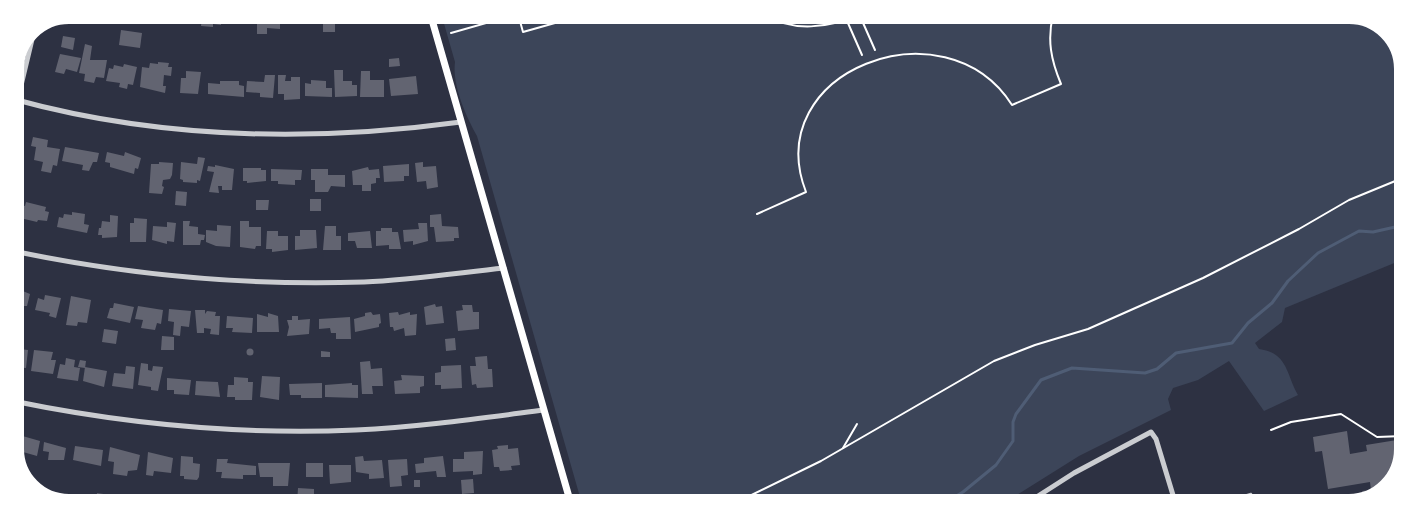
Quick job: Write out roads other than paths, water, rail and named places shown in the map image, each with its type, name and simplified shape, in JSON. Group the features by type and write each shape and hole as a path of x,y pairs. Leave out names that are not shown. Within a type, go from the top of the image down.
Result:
{"main road":[{"path":"432,21 569,497"}],"street":[{"path":"21,78 32,39"},
{"path":"21,101 89,116 225,132 364,133 462,122"},
{"path":"21,252 123,271 223,281 365,282 504,268"},
{"path":"21,403 60,411 147,422 263,430 392,428 544,410"},
{"path":"1036,497 1074,473 1151,432 1156,439 1174,497"}],"lane":[{"path":"1240,497 1250,494 1251,497"}],"waterway":[{"path":"955,497 996,465 1013,441 1013,422 1016,414 1041,380 1072,368 1145,373 1157,369 1176,353 1232,343 1248,323 1272,303 1288,281 1318,253 1359,231 1373,232 1397,227"}]}
